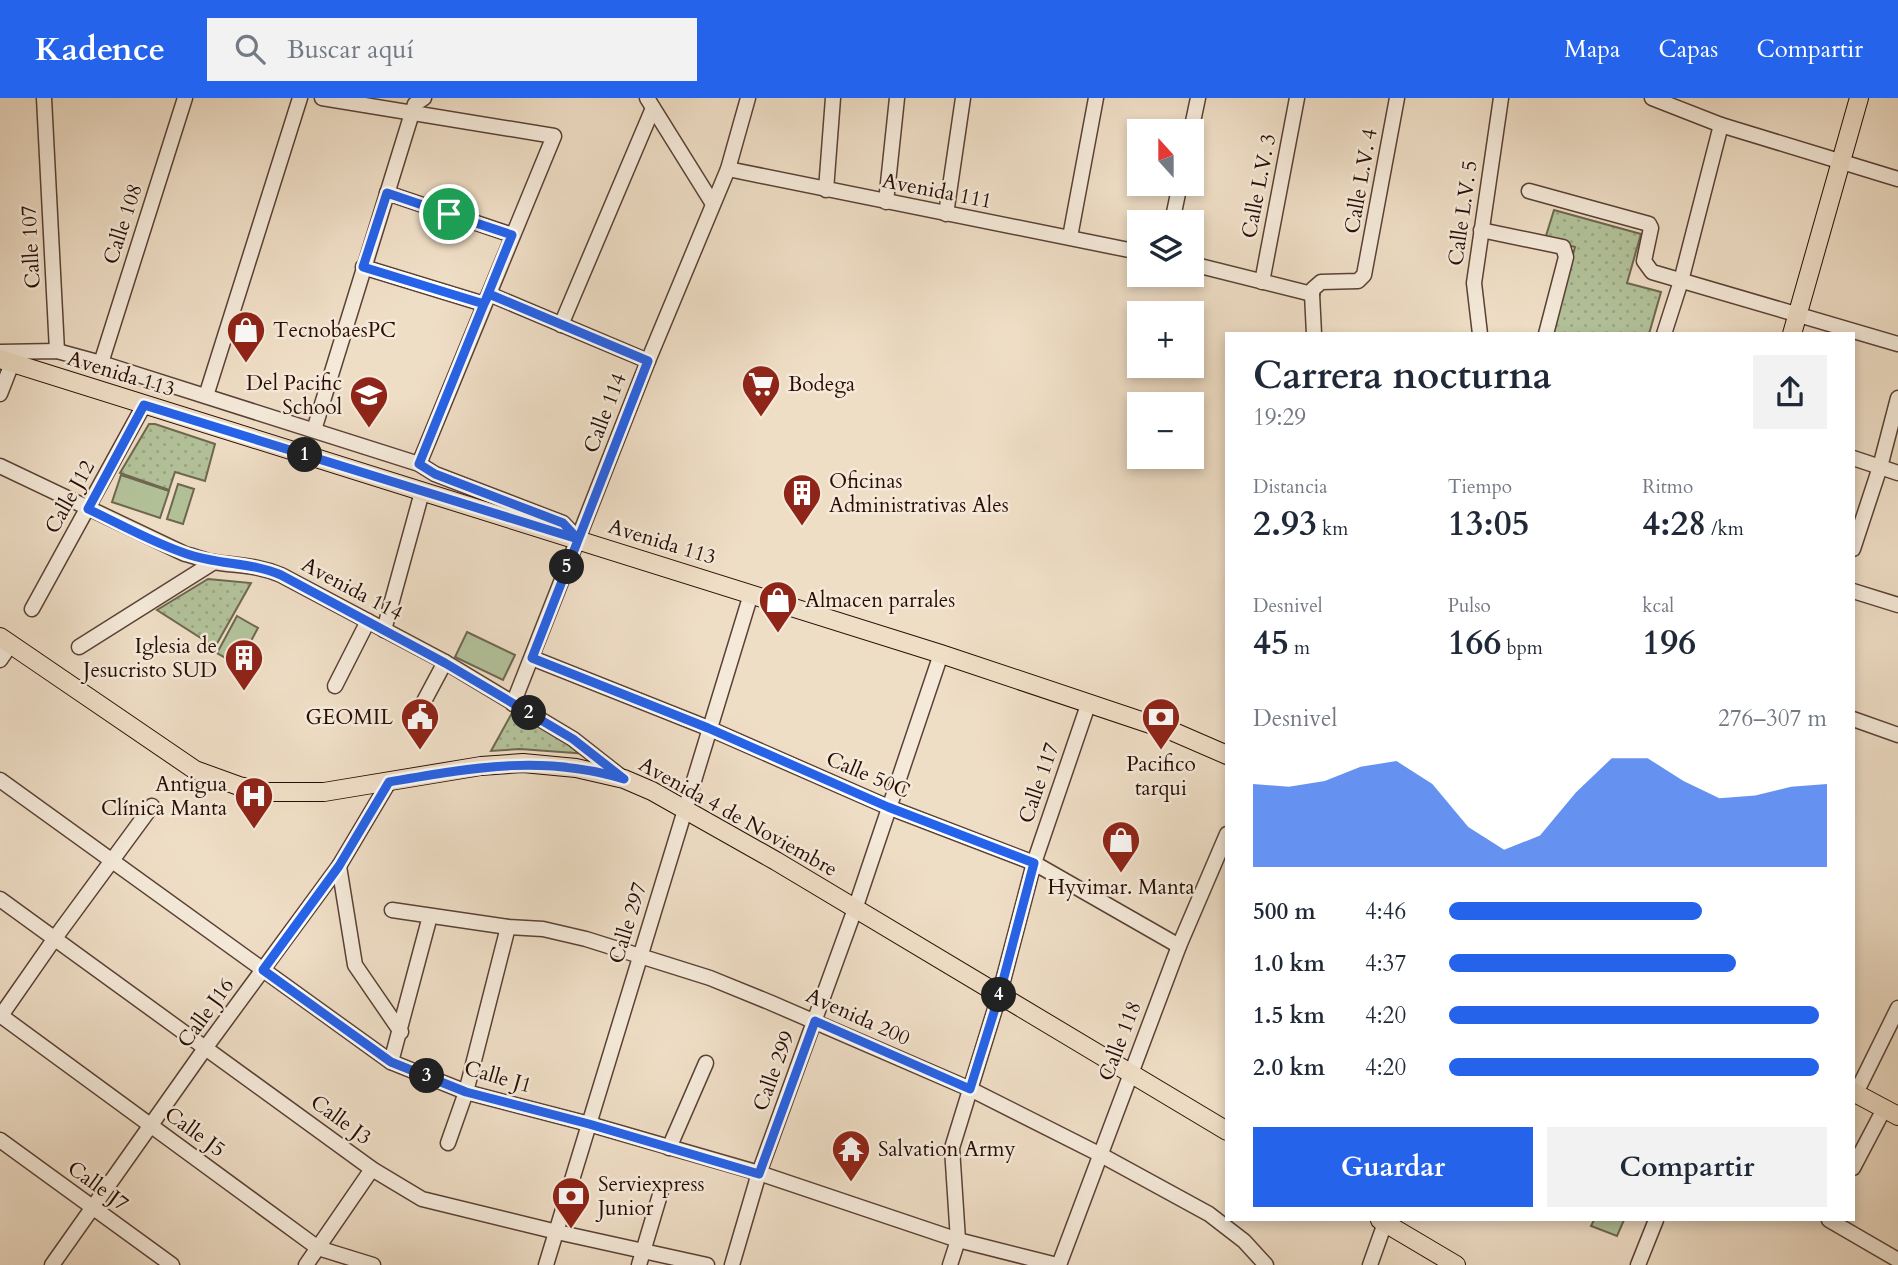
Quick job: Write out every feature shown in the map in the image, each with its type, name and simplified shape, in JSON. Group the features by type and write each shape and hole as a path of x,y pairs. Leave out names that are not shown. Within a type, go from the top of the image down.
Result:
{"main road":[{"path":"1793,332 1859,98"},
{"name":"Avenida 113","path":"7,356 144,405 941,654 1174,732 1225,754"},
{"name":"Avenida 4 de Noviembre","path":"6,641 195,770 215,779 268,792 324,792 481,766 523,764 576,768 624,779 652,791 776,860 1225,1130"},
{"path":"1855,1093 1891,1113"},
{"path":"1384,1221 1456,1265"}],"street":[{"name":"Calle 107","path":"44,98 58,351"},
{"name":"Calle 108","path":"101,363 185,98"},
{"path":"206,396 300,98"},
{"path":"322,98 554,136 419,464"},
{"path":"314,430 412,113 415,104 424,98"},
{"name":"Calle 114","path":"513,704 648,361 728,169 748,98"},
{"path":"826,190 833,98"},
{"path":"886,202 897,98"},
{"path":"946,214 963,98"},
{"path":"1070,237 1096,98"},
{"path":"1194,119 1198,98"},
{"name":"Calle L.V. 3","path":"1262,282 1297,98"},
{"name":"Calle L.V. 4","path":"1312,294 1313,289 1321,282 1357,281 1366,272 1397,98"},
{"name":"Calle L.V. 5","path":"1480,332 1474,283 1501,98"},
{"path":"1652,98 1721,125 1898,179"},
{"path":"650,103 713,204"},
{"path":"561,325 650,103"},
{"path":"1665,332 1681,281 1721,125"},
{"name":"Avenida 111","path":"728,169 1127,249"},
{"path":"1530,191 1649,224 1651,228 1644,261 1652,272 1855,332"},
{"path":"387,193 512,235"},
{"path":"1481,230 1563,247 1566,257 1547,332"},
{"path":"363,267 487,299 561,325 648,361"},
{"path":"1204,267 1312,294 1314,332"},
{"path":"1855,332 1898,344"},
{"path":"0,394 7,356 58,351 419,464 435,474 563,523 578,539"},
{"path":"1855,543 1880,467 1898,398"},
{"name":"Calle J12","path":"32,609 144,405"},
{"path":"1855,459 1898,473"},
{"name":"Avenida 114","path":"0,466 185,554 214,562 265,568 445,663 573,739 624,779"},
{"path":"384,630 422,492"},
{"path":"79,647 214,562"},
{"path":"1855,592 1898,605"},
{"name":"Calle 297","path":"546,1265 751,594"},
{"path":"335,686 368,621"},
{"path":"0,660 6,641"},
{"name":"Calle 299","path":"732,1265 759,1174 855,909 941,654"},
{"name":"Calle 50C","path":"532,658 708,728 888,807 1034,863 1179,946"},
{"path":"414,720 445,663"},
{"name":"Calle 117","path":"958,1240 952,1148 999,996 1034,863 1088,705"},
{"path":"1855,720 1898,735"},
{"name":"Calle J1","path":"0,780 391,1062 466,1092 589,1124 759,1174 958,1240 1058,1265"},
{"name":"Calle J16","path":"52,1265 206,1047 339,866 389,782"},
{"path":"0,1016 152,807"},
{"name":"Calle 118","path":"1058,1265 1179,946 1225,840"},
{"path":"339,866 355,965 401,1032"},
{"name":"Calle J3","path":"0,899 372,1169 422,1199 707,1265"},
{"name":"Avenida 200","path":"392,910 508,927 543,929 640,954 710,978 970,1089 1101,1155 1209,1214 1244,1241 1266,1265"},
{"path":"391,1062 430,916"},
{"path":"448,1143 466,1092 508,927"},
{"path":"1855,1093 1898,1008"},
{"name":"Calle J5","path":"0,1016 318,1248 373,1265"},
{"path":"669,1148 706,1063"},
{"path":"1855,1165 1891,1113"},
{"name":"Calle J7","path":"0,1140 172,1265"},
{"path":"306,1265 372,1169"},
{"path":"639,1265 662,1188"},
{"path":"1370,1265 1384,1221"},
{"path":"1638,1265 1656,1221"},
{"path":"1831,1221 1898,1260"},
{"path":"950,1265 958,1240"}],"green space":[{"path":"1554,210 1641,234 1627,283 1661,292 1650,332 1552,332 1575,247 1545,239"},
{"path":"149,424 215,444 205,481 175,472 169,490 120,473"},
{"path":"121,475 169,491 160,518 112,502"},
{"path":"178,484 194,489 183,524 167,519"},
{"path":"208,579 251,583 215,647 157,610"},
{"path":"237,616 258,628 238,665 217,653"},
{"path":"467,632 515,655 503,680 455,657"},
{"path":"513,711 588,754 520,749 491,751"},
{"path":"1594,1221 1624,1221 1617,1236 1591,1226"}],"place":[{"name":"TecnobaesPC","path":"246,364"},
{"name":"Bodega","path":"761,418"},
{"name":"Del Pacific School","path":"369,429"},
{"name":"Oficinas Administrativas Ales","path":"802,527"},
{"name":"Almacen parrales","path":"778,634"},
{"name":"Iglesia de Jesucristo SUD","path":"244,692"},
{"name":"GEOMIL","path":"420,751"},
{"name":"Pacifico tarqui","path":"1161,751"},
{"name":"Antigua Clínica Manta","path":"254,830"},
{"name":"Hyvimar. Manta","path":"1121,874"},
{"name":"Salvation Army","path":"851,1183"},
{"name":"Serviexpress Junior","path":"571,1230"}],"route":[{"path":"449,214 387,193 363,267 484,304 489,294 648,361 532,658 708,728 888,807 1034,863 999,996 970,1089 815,1021 759,1174 589,1124 466,1092 391,1062 263,970 339,866 389,782 504,764 543,764 576,768 624,779 573,739 445,663 281,575 265,568 214,562 185,554 88,509 144,405 578,539 563,523 435,474 419,464 489,294 512,235 449,214"}]}
